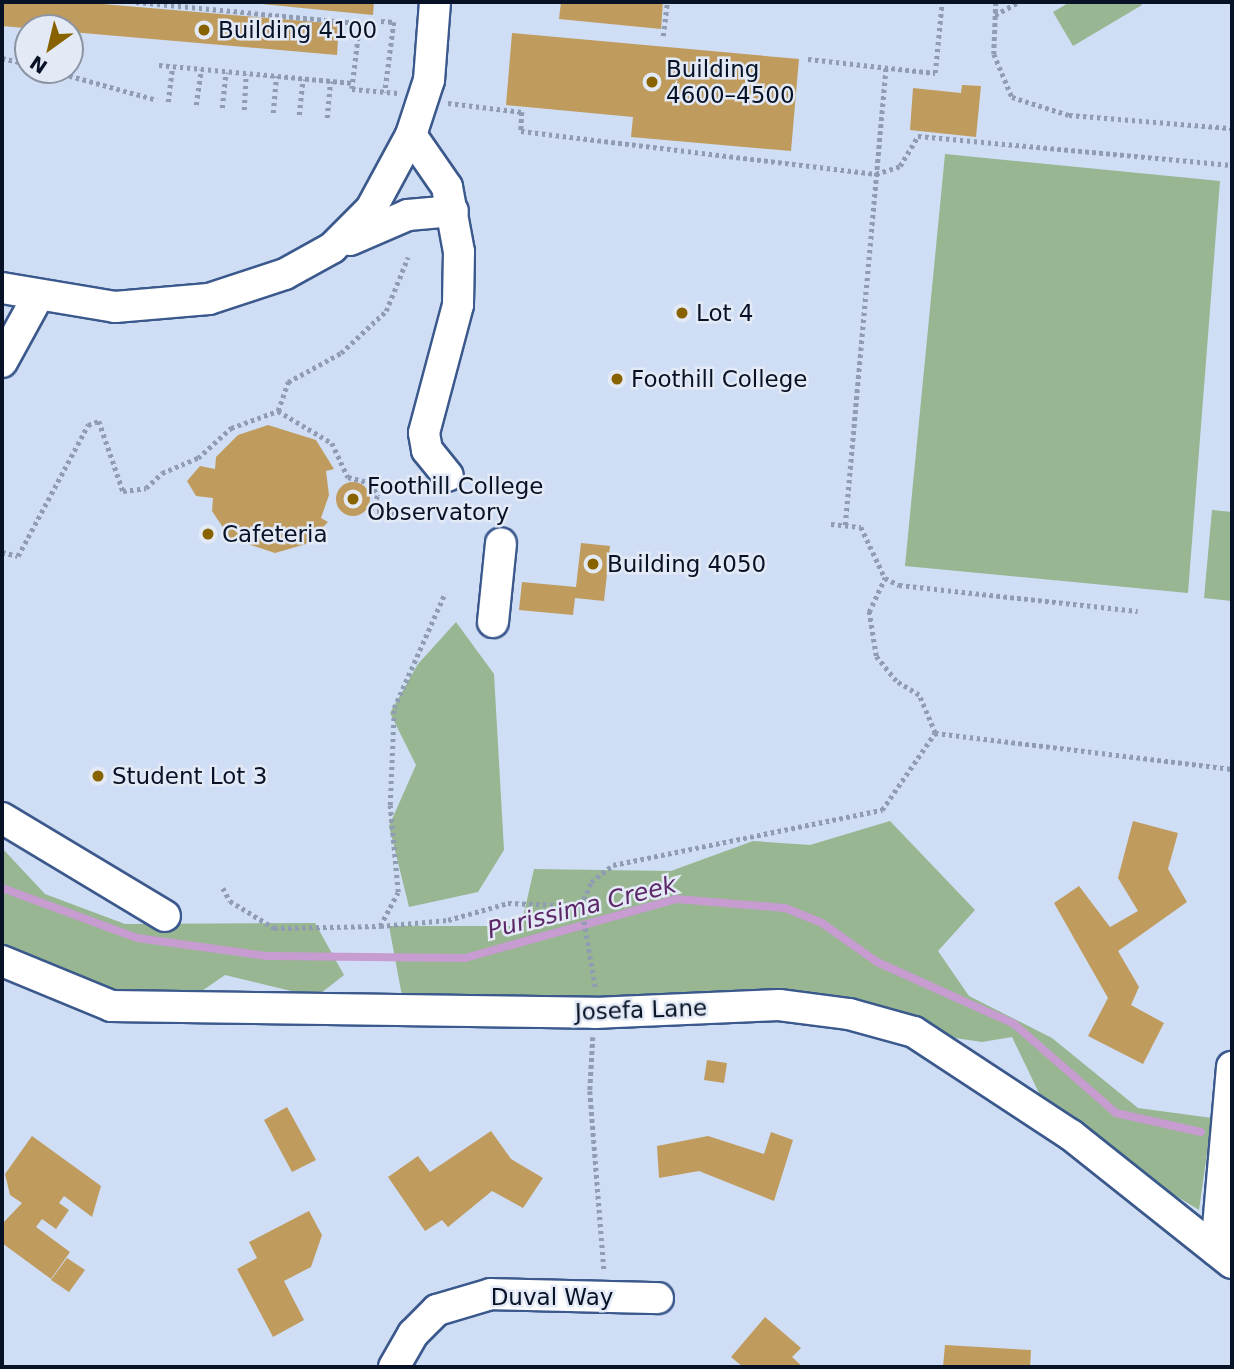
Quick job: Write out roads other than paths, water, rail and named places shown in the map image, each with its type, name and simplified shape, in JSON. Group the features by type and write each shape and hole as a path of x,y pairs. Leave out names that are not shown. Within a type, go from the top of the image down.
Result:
{"street":[{"path":"332,248 371,209 411,135 429,80 435,2"},
{"path":"411,135 441,173 453,211 458,305 424,433 427,450 448,476"},
{"path":"2,288 37,298 115,307 209,299 285,274 332,248 393,220 453,211"},
{"path":"2,362 37,298"},
{"path":"493,622 502,543"},
{"path":"2,818 165,916"},
{"name":"Josefa Lane","path":"2,961 111,1006 595,1013 779,1005 849,1014 914,1032 1071,1135 1224,1256"},
{"name":"Josefa Lane","path":"1224,1256 1232,1067"},
{"name":"Duval Way","path":"394,1367 412,1334 437,1310 491,1294 658,1297"}],"waterway":[{"name":"Purissima Creek","path":"2,888 137,938 266,956 465,958 676,899 785,908 822,923 877,962 1014,1024 1116,1113 1201,1132"}],"place":[{"name":"Building 4100","path":"204,30"},
{"name":"Building 4600–4500","path":"652,82"},
{"name":"Lot 4","path":"682,313"},
{"name":"Foothill College","path":"617,379"},
{"name":"Foothill College Observatory","path":"353,499"},
{"name":"Cafeteria","path":"208,534"},
{"name":"Building 4050","path":"593,564"},
{"name":"Student Lot 3","path":"98,776"}]}
